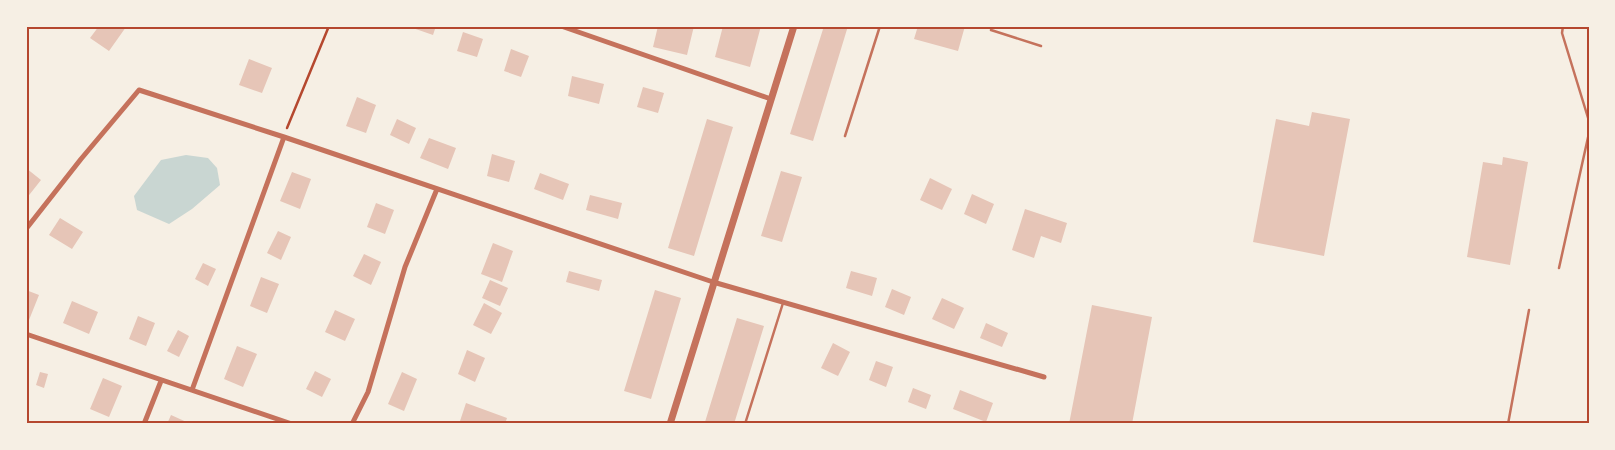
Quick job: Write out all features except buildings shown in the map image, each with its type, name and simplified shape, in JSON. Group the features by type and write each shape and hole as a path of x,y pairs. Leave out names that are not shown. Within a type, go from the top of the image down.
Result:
{"street":[{"path":"561,26 771,99"},
{"path":"670,424 794,26"},
{"path":"26,229 80,159 139,90 713,282 1044,377"},
{"path":"192,390 284,137"},
{"path":"352,424 368,392 405,267 437,189"},
{"path":"26,334 292,424"},
{"path":"144,424 161,381"}],"lane":[{"path":"845,136 880,26"},
{"path":"992,26 991,30 1041,46"},
{"path":"1563,26 1562,33 1589,121"},
{"path":"1559,268 1589,134"},
{"path":"745,424 783,303"},
{"path":"1508,424 1529,310"}],"path":[{"path":"284,137 329,26"}],"shaded area":[{"path":"186,155 208,158 217,168 220,185 192,209 169,224 137,210 134,196 161,160"}]}
